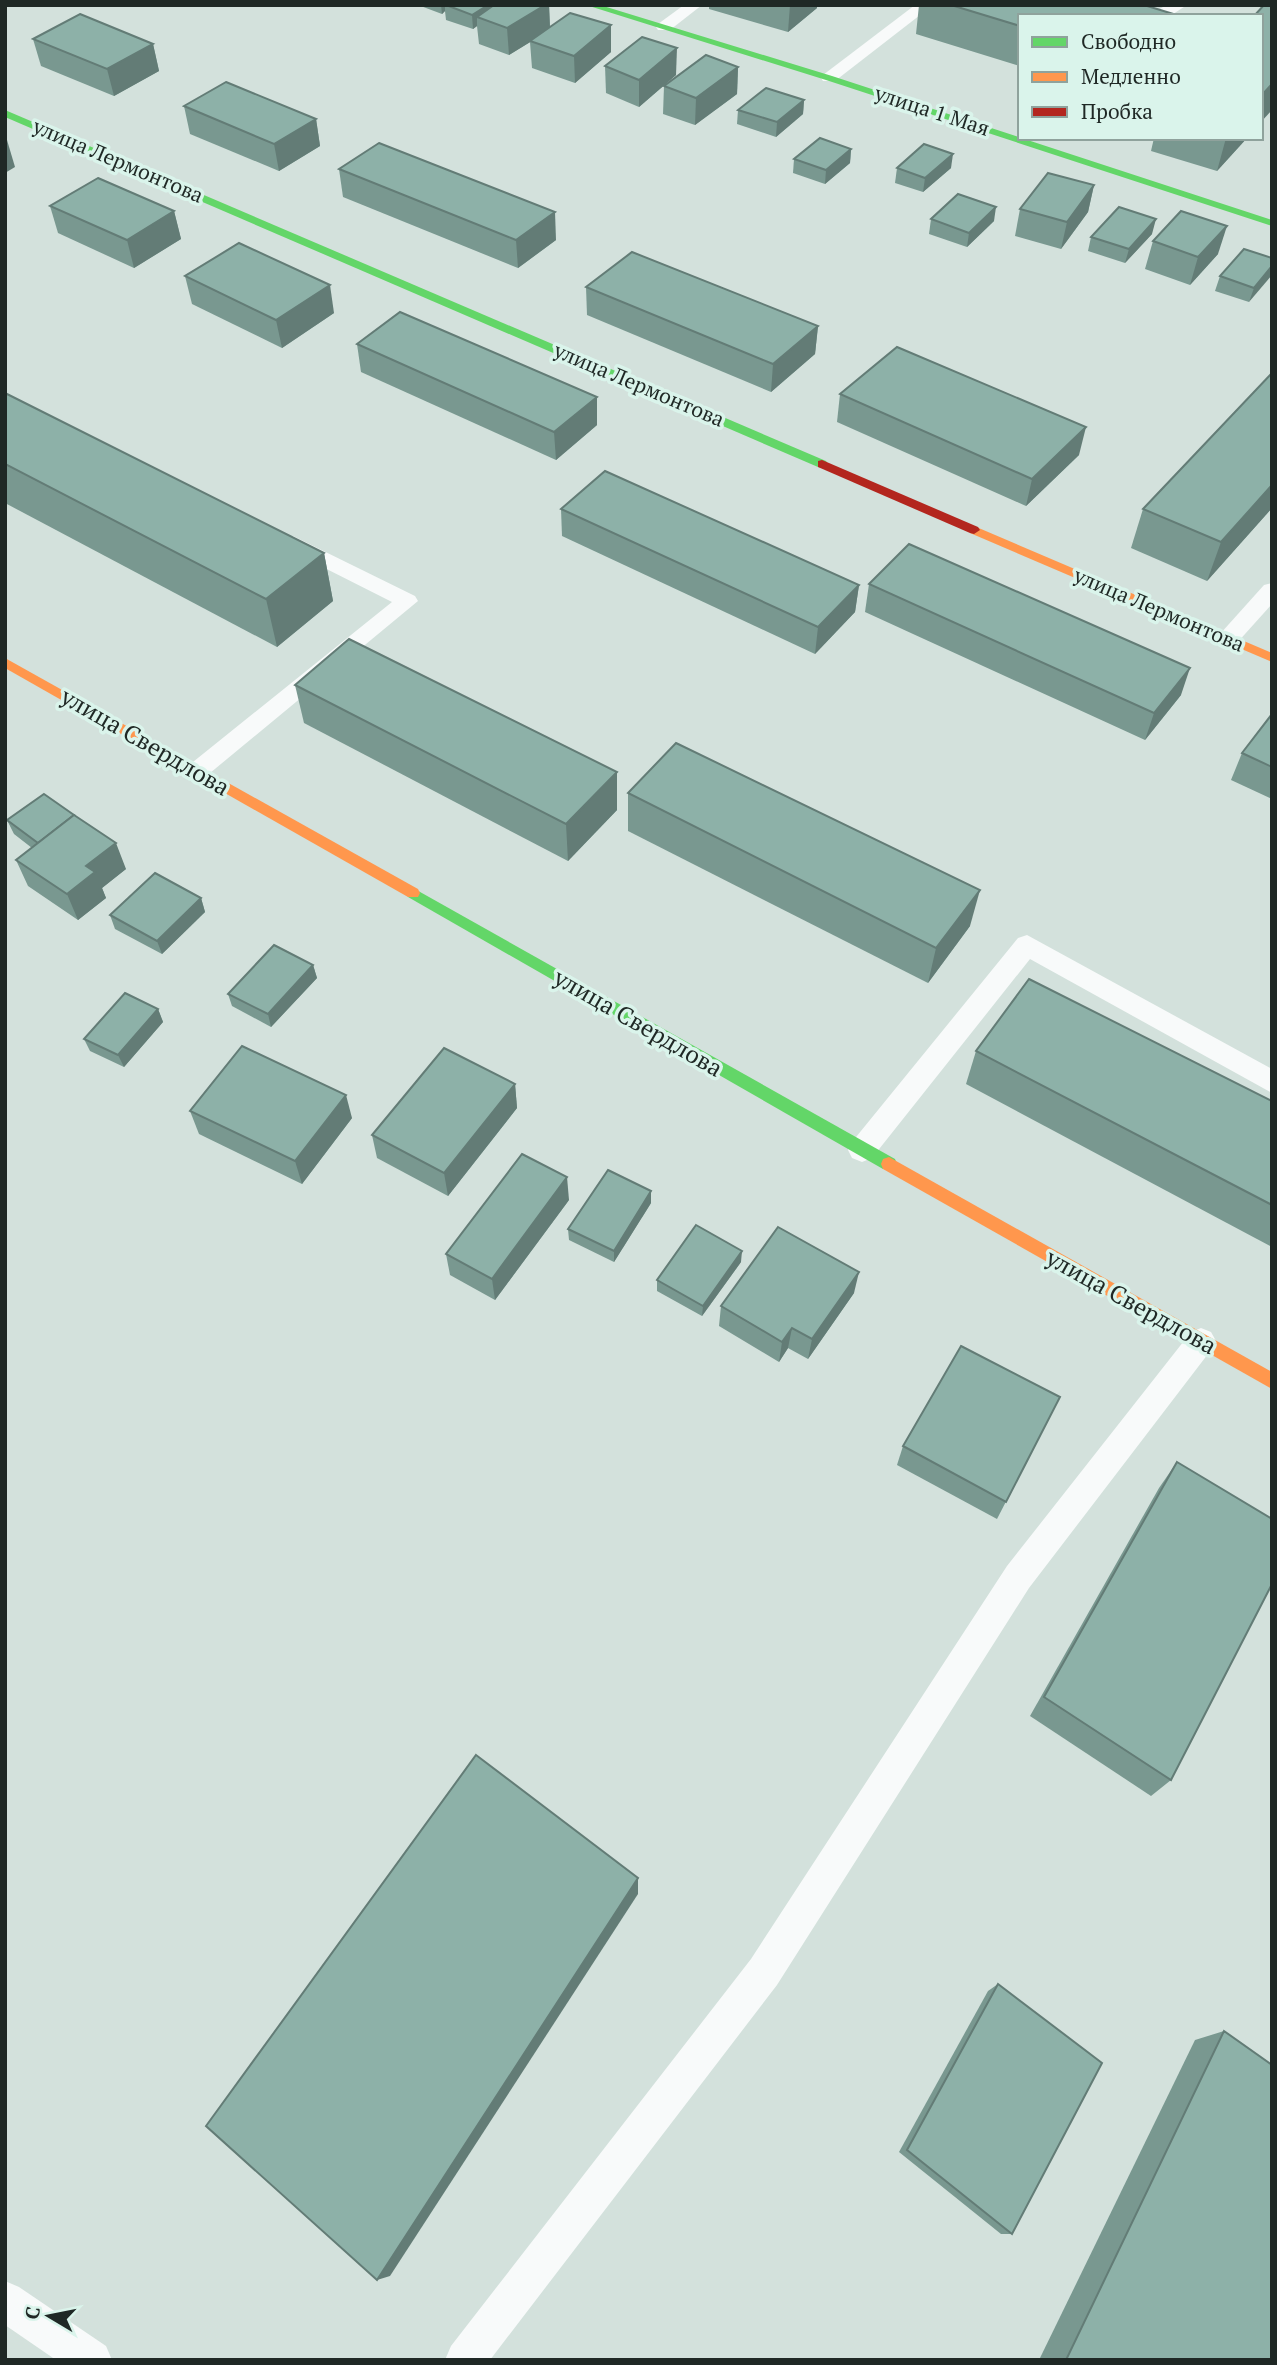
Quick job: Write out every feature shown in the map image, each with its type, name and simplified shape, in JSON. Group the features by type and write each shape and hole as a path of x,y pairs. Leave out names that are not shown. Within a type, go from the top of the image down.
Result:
{"street":[{"name":"улица 1 Мая","path":"590,5 829,78 1018,140"},
{"name":"улица Лермонтова","path":"5,113 1272,658"},
{"name":"улица 1 Мая","path":"1018,140 1272,223"},
{"name":"улица Свердлова","path":"5,662 1272,1381"}],"lane":[{"path":"664,27 694,5"},
{"path":"829,78 925,5"},
{"path":"1161,14 1179,5"},
{"path":"197,772 407,601 273,533"},
{"path":"1228,639 1272,590"},
{"path":"862,1150 1027,945 1272,1082"},
{"path":"465,2360 764,1972 1018,1577 1201,1340"},
{"path":"5,2301 92,2360"}],"building":[{"path":"446,5 488,5 472,15"},
{"path":"494,5 545,5 507,28 477,17"},
{"path":"951,5 1144,5 1173,14 1018,14 1018,25"},
{"path":"1264,5 1272,5 1272,84 1263,94 1263,14 1256,14"},
{"path":"570,13 611,25 574,56 530,41"},
{"path":"80,14 153,44 107,69 33,39"},
{"path":"642,37 677,48 639,80 605,66"},
{"path":"706,55 738,67 696,98 664,86"},
{"path":"226,82 316,119 274,144 184,106"},
{"path":"766,88 804,100 777,122 738,110"},
{"path":"820,138 851,149 826,170 794,159"},
{"path":"379,143 555,212 516,240 339,169"},
{"path":"924,144 953,154 925,178 897,168"},
{"path":"1048,173 1094,185 1067,222 1020,209"},
{"path":"98,178 174,211 127,240 50,206"},
{"path":"958,194 996,207 969,233 931,219"},
{"path":"1119,207 1156,219 1129,249 1091,237"},
{"path":"1181,211 1227,226 1198,257 1153,241"},
{"path":"239,243 330,285 276,320 185,276"},
{"path":"1244,249 1272,258 1272,266 1254,288 1220,276"},
{"path":"632,252 818,326 773,364 586,287"},
{"path":"400,312 597,397 554,432 357,344"},
{"path":"897,347 1086,427 1032,479 840,394"},
{"path":"1272,373 1272,485 1221,542 1143,509"},
{"path":"5,393 324,553 266,599 5,464"},
{"path":"605,471 859,585 818,627 561,509"},
{"path":"909,544 1190,668 1154,713 869,584"},
{"path":"349,639 617,772 566,824 295,685"},
{"path":"1272,714 1272,767 1242,753"},
{"path":"676,743 980,890 936,948 628,793"},
{"path":"44,794 74,815 38,843 7,820"},
{"path":"74,815 116,843 86,866 95,872 67,894 16,860"},
{"path":"155,873 201,898 157,941 110,915"},
{"path":"274,945 313,965 268,1014 228,994"},
{"path":"1029,979 1272,1101 1272,1205 976,1051"},
{"path":"125,993 158,1009 118,1055 84,1039"},
{"path":"242,1046 346,1095 295,1161 190,1111"},
{"path":"444,1048 515,1084 444,1173 372,1135"},
{"path":"522,1154 567,1177 492,1279 446,1254"},
{"path":"608,1170 651,1191 614,1251 568,1229"},
{"path":"696,1225 742,1251 703,1306 657,1280"},
{"path":"778,1227 859,1272 812,1339 792,1328 782,1342 721,1306"},
{"path":"961,1346 1060,1397 1006,1502 903,1446"},
{"path":"1177,1462 1272,1519 1272,1584 1171,1780 1044,1697"},
{"path":"476,1755 638,1878 377,2280 206,2126"},
{"path":"998,1984 1102,2063 1012,2234 907,2150"},
{"path":"1224,2031 1272,2065 1272,2360 1066,2360"}],"traffic: fast":[{"path":"590,5 829,78 1018,140"},
{"path":"5,113 822,464"},
{"path":"1018,140 1272,223"},
{"path":"413,893 889,1164"}],"traffic: slow":[{"path":"974,530 1272,658"},
{"path":"5,662 413,893"},
{"path":"889,1164 1272,1381"}],"traffic: jam":[{"path":"822,464 974,530"}]}
